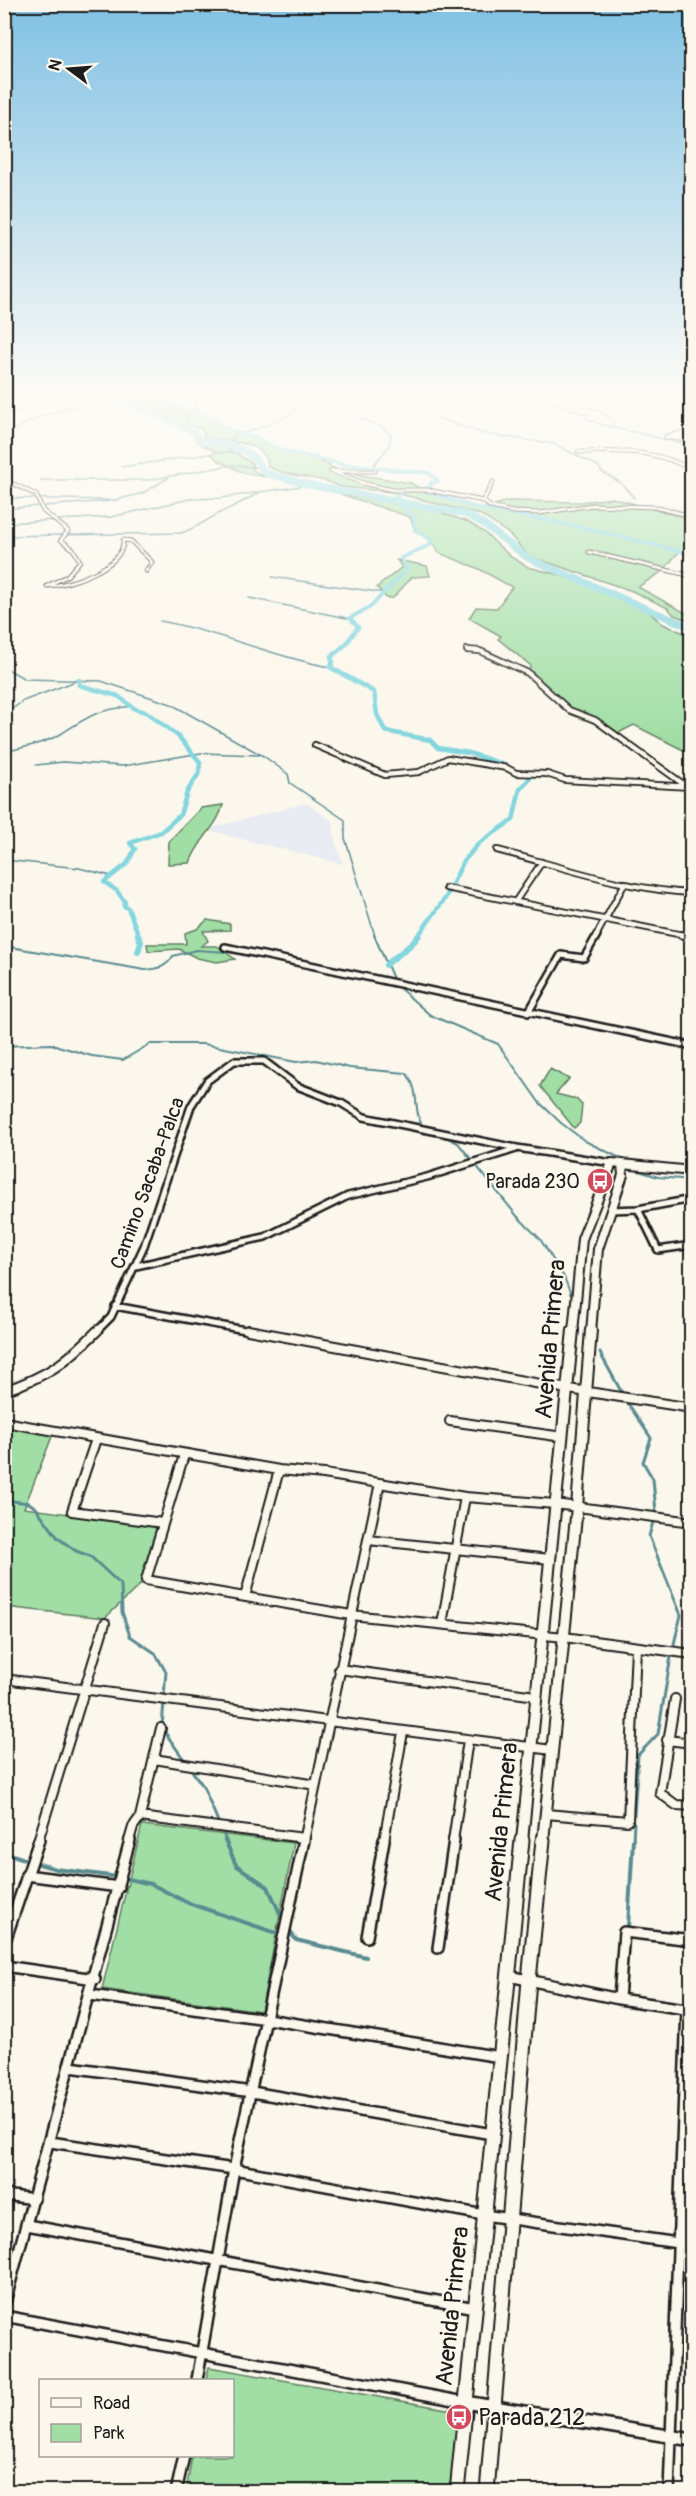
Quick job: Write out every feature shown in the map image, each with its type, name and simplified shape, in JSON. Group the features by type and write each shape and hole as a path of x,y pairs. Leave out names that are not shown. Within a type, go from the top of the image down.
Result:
{"main road":[{"name":"Camino Sacaba-Palca","path":"617,1163 692,1171"},
{"name":"Avenida Primera","path":"487,2492 529,1980 577,1507 598,1250 623,1175 617,1163"},
{"name":"Avenida Primera","path":"457,2492 582,1239 617,1163"}],"street":[{"path":"41,505 43,511 68,531 61,540 78,555 80,561 72,572 48,587 76,580 105,565 119,555 124,547 123,540 131,541 152,562 146,571"},
{"path":"491,505 499,510 524,513 551,512 590,505"},
{"path":"608,505 654,507 692,516"},
{"path":"589,552 692,576"},
{"path":"467,650 480,651 528,673 569,710 595,720 689,786"},
{"path":"315,745 386,775 419,772 448,758 507,768 516,773 547,774 565,780 632,782 658,787 689,786"},
{"path":"497,850 625,884 669,892 692,893"},
{"path":"515,902 542,862"},
{"path":"528,1013 561,955 584,958 625,884"},
{"path":"446,888 692,937"},
{"path":"225,947 692,1046"},
{"name":"Camino Sacaba-Palca","path":"4,1391 37,1379 67,1361 111,1317 136,1266 191,1106 207,1081 234,1061 264,1061 297,1086 341,1103 364,1117 517,1148 617,1163"},
{"path":"136,1266 264,1238 348,1196 427,1177 517,1148"},
{"path":"611,1210 638,1209 692,1199"},
{"path":"638,1209 658,1250 692,1245"},
{"path":"115,1306 568,1388 692,1408"},
{"path":"450,1421 563,1437"},
{"path":"4,1422 279,1470 465,1497 555,1504 692,1522"},
{"path":"96,1439 72,1511 163,1523"},
{"path":"184,1455 146,1580 351,1615 564,1637 692,1654"},
{"path":"245,1597 279,1470"},
{"path":"197,2379 234,2169 380,1483"},
{"path":"442,1624 465,1497"},
{"path":"368,1540 455,1547 550,1559"},
{"path":"4,1944 87,1688 105,1623"},
{"path":"546,1814 628,1821 636,1648"},
{"path":"339,1669 536,1696"},
{"path":"4,1679 552,1750"},
{"path":"675,1699 660,1793 676,1805 692,1806"},
{"path":"4,2306 90,1995 133,1827 140,1817 161,1728"},
{"path":"367,1937 403,1732"},
{"path":"438,1948 468,1740"},
{"path":"667,1740 692,1743"},
{"path":"154,1759 316,1785"},
{"path":"140,1817 304,1838"},
{"path":"26,1875 119,1887"},
{"path":"619,1999 624,1932 692,1940"},
{"path":"4,1966 94,1978"},
{"path":"508,1976 619,1999 689,2009 687,2163 680,2243 669,2492"},
{"path":"90,1995 267,2019 500,2057"},
{"path":"70,2067 252,2092 492,2134"},
{"path":"50,2142 234,2169 484,2215 692,2245"},
{"path":"4,2195 34,2199"},
{"path":"27,2225 475,2308"},
{"path":"4,2316 465,2402 495,2405 692,2440"},
{"path":"176,2492 184,2457"}],"shaded area":[{"path":"306,803 333,822 335,842 343,864 210,831 215,827"}],"green space":[{"path":"375,505 405,505 436,511 468,522 484,532 511,557 528,567 564,576 645,609 663,624 691,636 691,754 634,725 618,733 599,719 573,709 530,670 530,665 498,639 501,636 469,618 476,607 497,608 512,587 477,568 439,553 430,539 415,530 410,517"},
{"path":"444,505 466,505 480,509 492,505 640,505 691,517 691,549 686,548 677,554 663,571 638,587 691,616 691,621 674,615 668,608 632,591 529,556 509,534 481,515"},
{"path":"397,560 427,566 430,576 412,577 393,598 386,598 377,587 402,567"},
{"path":"223,805 217,820 197,848 190,863 168,864 169,841 201,808"},
{"path":"207,920 230,924 230,930 203,931 208,941 201,946 217,946 235,959 217,962 197,958 179,949 148,951 147,944 186,944 185,933 197,929"},
{"path":"550,1069 569,1079 556,1094 576,1099 582,1105 580,1123 574,1128 540,1086"},
{"path":"4,1426 53,1434 24,1508 157,1526 141,1584 105,1618 5,1607"},
{"path":"142,1825 294,1843 261,2011 102,1989"},
{"path":"209,2367 452,2410 459,2422 454,2491 186,2492 192,2457 234,2457 234,2379 206,2379"}],"waterway":[{"path":"14,508 49,505"},
{"path":"4,523 111,517 162,505"},
{"path":"4,536 181,533 235,505"},
{"path":"358,627 350,618 370,607 404,572 407,568 401,558 432,544 430,539 415,530 414,516 402,505"},
{"path":"419,505 465,514 482,523 528,558 692,628"},
{"path":"469,505 580,527 692,554"},
{"path":"272,577 385,593"},
{"path":"249,598 351,619"},
{"path":"160,621 182,625 308,663 330,667"},
{"path":"358,627 346,644 331,657 333,662 330,667 374,692 377,714 385,731 430,740 438,748 469,753 502,764 507,769"},
{"path":"4,667 25,679 101,681 171,704 265,757 288,774 290,783 345,820 345,838 375,936"},
{"path":"79,680 79,685 118,696 135,709 146,712 178,736 200,762 199,773 187,792 180,815 161,832 130,843 135,849 127,864 104,882 117,891 125,902 124,906 128,908 139,936"},
{"path":"4,715 23,701 76,681"},
{"path":"4,752 52,738 101,712 133,706"},
{"path":"36,765 63,762 123,766 201,753 259,755"},
{"path":"418,936 446,897 463,862 479,843 513,820 520,789 531,777 529,774"},
{"path":"4,860 79,868 111,876"},
{"path":"138,935 141,942 138,952"},
{"path":"374,935 394,981"},
{"path":"386,965 413,943 419,935"},
{"path":"4,946 145,970 161,967 173,956 196,950 242,953"},
{"path":"397,986 430,1015 498,1044 539,1102 561,1123 585,1141 626,1161"},
{"path":"4,1046 51,1044 92,1056 123,1060 150,1044 204,1044 296,1062 316,1060 350,1068 406,1073 413,1086 423,1127"},
{"path":"442,1135 458,1143 517,1216 540,1239 564,1277 571,1295"},
{"path":"636,1170 658,1177 692,1180"},
{"path":"600,1353 622,1393"},
{"path":"627,1402 651,1438 643,1462 653,1479 656,1512 649,1536 681,1615 673,1648"},
{"path":"4,1500 29,1503 36,1508 58,1538 76,1551 90,1556 121,1585 122,1612 130,1636 155,1653 166,1672 164,1696"},
{"path":"634,1815 638,1755 658,1734 671,1656"},
{"path":"162,1726 164,1702"},
{"path":"164,1731 185,1761"},
{"path":"190,1768 203,1786 219,1824"},
{"path":"633,1841 634,1823"},
{"path":"221,1829 226,1841"},
{"path":"225,1840 236,1865 268,1887 283,1920"},
{"path":"628,1927 633,1840"},
{"path":"4,1852 30,1861"},
{"path":"36,1863 56,1869 118,1877"},
{"path":"124,1878 151,1884 188,1903 282,1935"},
{"path":"289,1930 296,1940 366,1957"}],"place":[{"name":"Parada 230","path":"600,1181"},
{"name":"Parada 212","path":"459,2417"}]}
